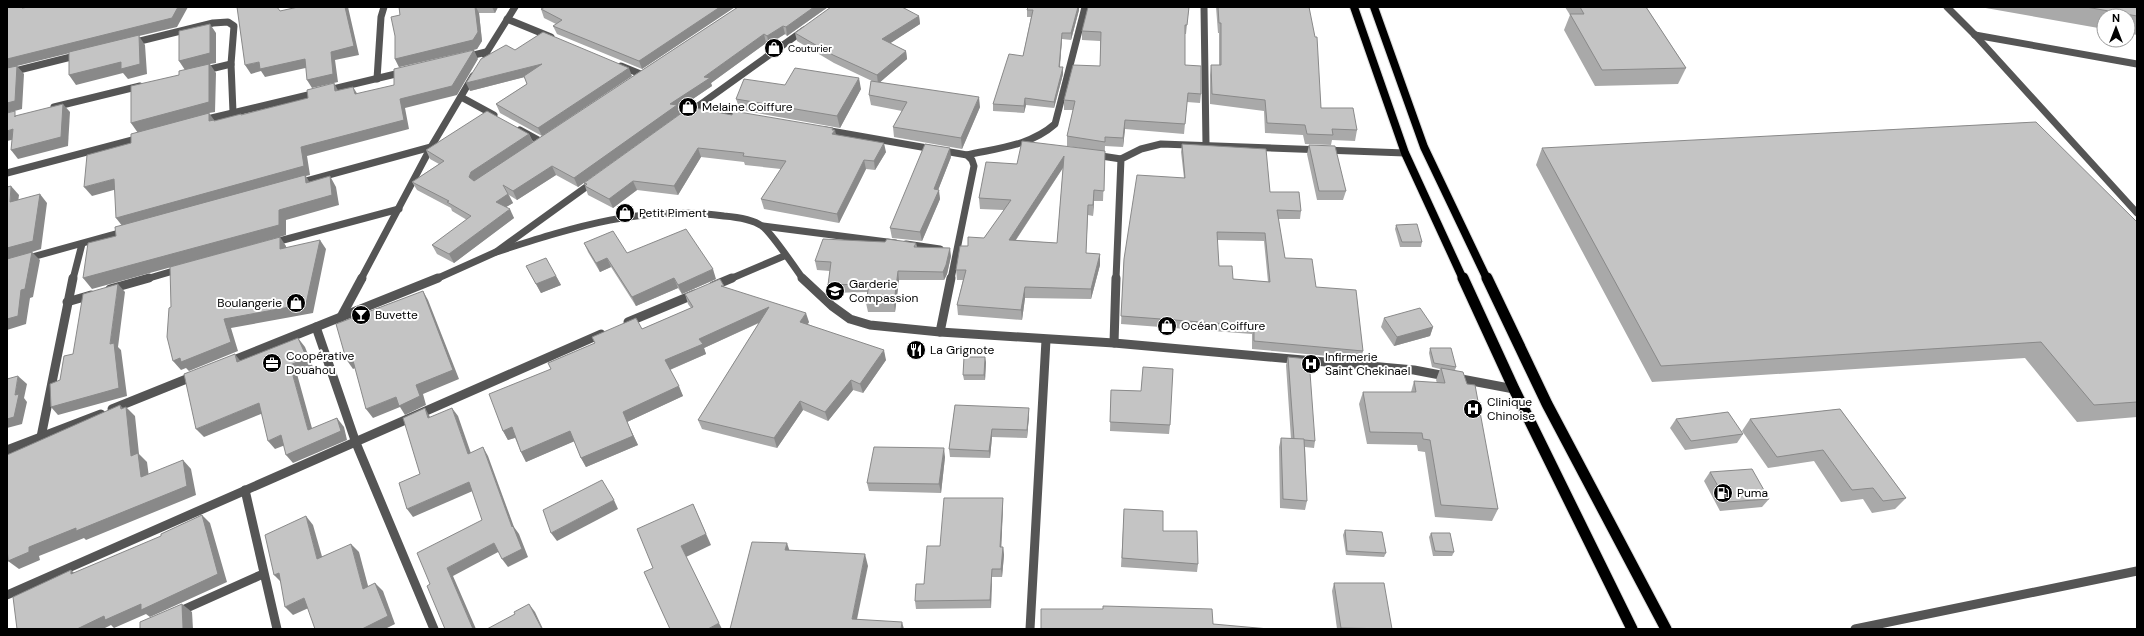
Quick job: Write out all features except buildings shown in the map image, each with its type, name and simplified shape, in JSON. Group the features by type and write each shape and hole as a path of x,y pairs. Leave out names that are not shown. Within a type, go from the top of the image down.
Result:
{"main road":[{"path":"1354,7 1404,153 1514,389 1632,629"},
{"path":"1374,7 1424,147 1547,404 1666,629"}],"street":[{"path":"377,79 384,7"},
{"path":"341,317 431,147 486,52 515,7"},
{"path":"821,130 967,155 1023,144 1048,131 1055,124 1085,7"},
{"path":"1204,7 1206,145"},
{"path":"1947,7 1975,35 2137,213"},
{"path":"507,19 557,40"},
{"path":"122,45 213,23 228,22 234,26 231,64 233,112"},
{"path":"683,117 810,25"},
{"path":"1975,35 2137,64"},
{"path":"457,59 486,52"},
{"path":"7,73 83,54"},
{"path":"614,63 642,75"},
{"path":"192,73 231,64"},
{"path":"196,122 413,70"},
{"path":"636,79 649,70"},
{"path":"46,109 146,84"},
{"path":"461,97 501,120"},
{"path":"696,108 750,117"},
{"path":"515,127 545,140 536,147"},
{"path":"7,173 151,135"},
{"path":"1023,144 1038,146"},
{"path":"1084,153 1122,159 1138,148 1161,144 1404,153"},
{"path":"293,185 431,147"},
{"path":"940,332 974,166 972,160 967,155"},
{"path":"1114,343 1122,159"},
{"path":"496,252 600,177"},
{"path":"261,246 399,209"},
{"path":"218,366 413,289 496,252 582,225 642,214 700,212 740,218 763,226 957,251"},
{"path":"763,226 784,256 807,284 832,306 850,319 870,325 1046,340 1114,343 1414,370 1514,389"},
{"path":"7,264 135,229"},
{"path":"41,437 67,302 82,244"},
{"path":"7,595 613,329 784,256"},
{"path":"67,302 186,267"},
{"path":"316,327 356,443 434,629"},
{"path":"1030,629 1046,340"},
{"path":"7,450 204,372"},
{"path":"245,490 262,574 277,629"},
{"path":"1855,629 2137,571"},
{"path":"168,616 262,574"}],"place":[{"name":"Couturier","path":"774,48"},
{"name":"Melaine Coiffure","path":"688,107"},
{"name":"Petit Piment","path":"625,213"},
{"name":"Garderie Compassion","path":"835,291"},
{"name":"Boulangerie","path":"296,303"},
{"name":"Buvette","path":"361,315"},
{"name":"Océan Coiffure","path":"1167,326"},
{"name":"La Grignote","path":"916,350"},
{"name":"Coopérative Douahou","path":"272,363"},
{"name":"Infirmerie Saint Chekinael","path":"1311,364"},
{"name":"Clinique Chinoise","path":"1473,409"},
{"name":"Puma","path":"1723,493"}]}
